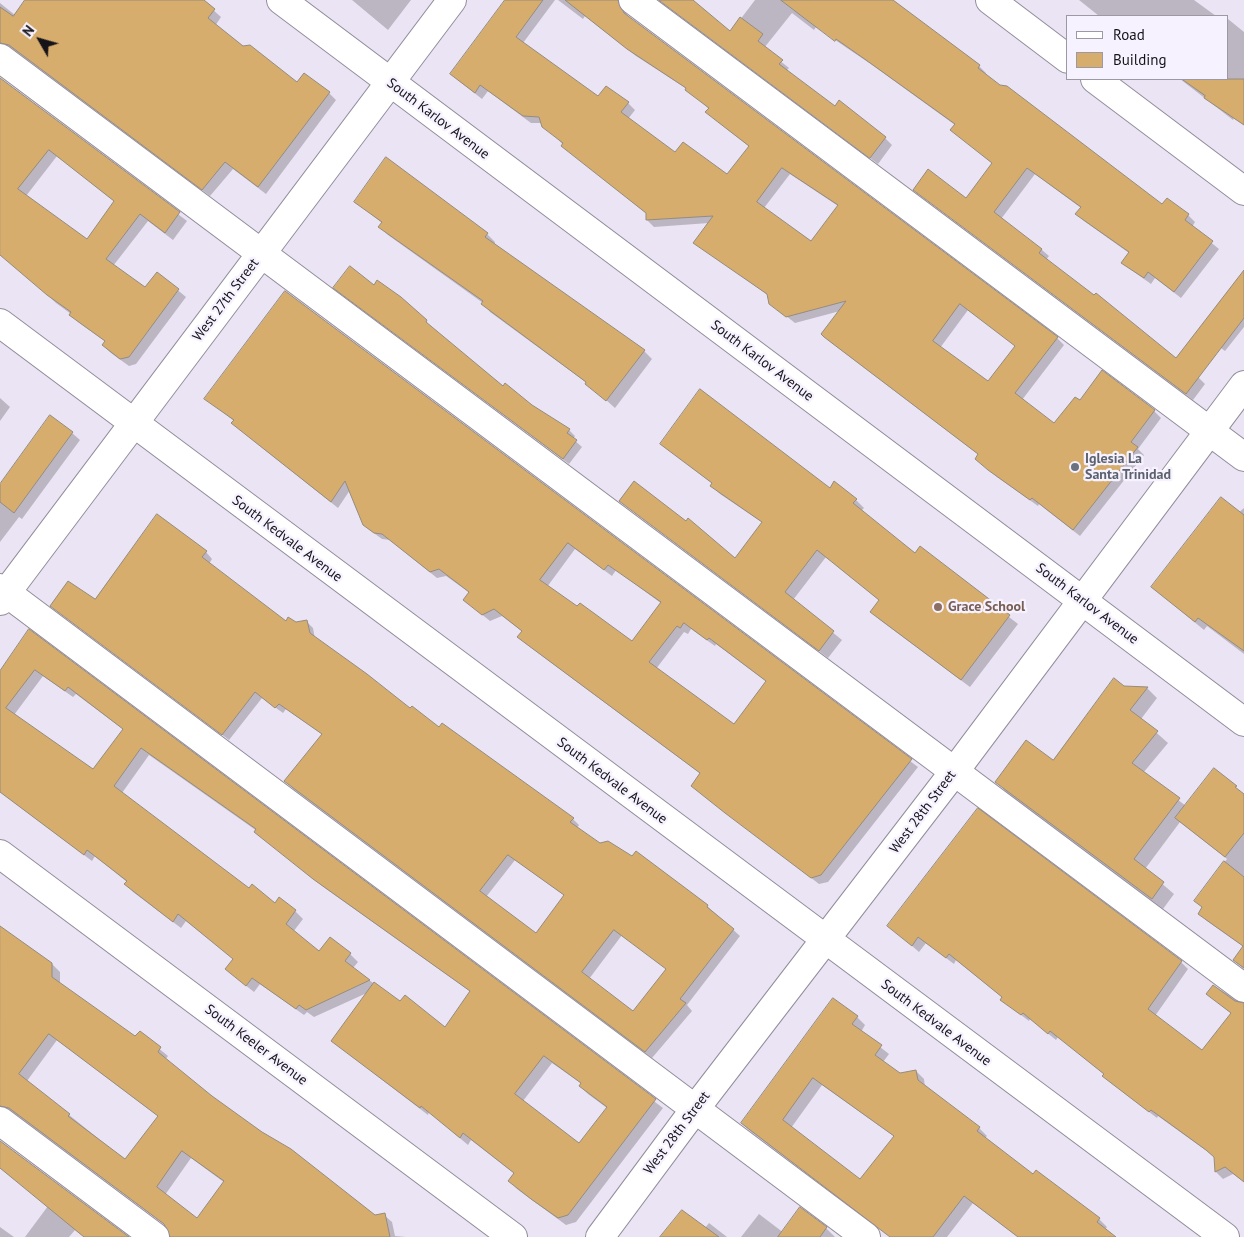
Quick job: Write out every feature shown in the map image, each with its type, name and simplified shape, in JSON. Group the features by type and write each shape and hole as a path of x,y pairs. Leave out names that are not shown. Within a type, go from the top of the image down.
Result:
{"street":[{"name":"South Karlov Avenue","path":"281,0 1244,722"},
{"name":"West 27th Street","path":"2,594 134,424 452,0"},
{"path":"634,0 1244,457"},
{"path":"990,0 1066,57"},
{"path":"0,58 1244,988"},
{"path":"1096,80 1244,190"},
{"name":"South Kedvale Avenue","path":"0,323 1225,1237"},
{"name":"West 28th Street","path":"600,1237 695,1109 954,772 1244,384"},
{"path":"2,594 866,1237"},
{"name":"South Keeler Avenue","path":"0,854 513,1237"},
{"path":"0,1121 155,1237"}],"building":[{"path":"25,0 204,0 215,9 208,18 243,46 250,45 297,82 304,73 330,92 258,187 225,162 202,190 9,45 0,43 0,7 13,16"},
{"path":"505,0 543,0 516,37 598,96 606,86 629,102 621,112 675,152 683,142 727,174 749,146 705,112 709,108 685,90 686,88 627,49 565,0 618,0 624,13 1058,337 1015,393 1054,423 1075,397 1080,400 1102,370 1155,410 1131,442 1138,447 1073,530 1032,498 1030,500 988,470 975,459 978,454 821,334 846,301 786,317 769,304 767,294 693,243 713,216 646,220 646,213 561,146 563,143 542,127 539,117 523,116 480,85 475,93 450,74","holes":["782,168 838,205 811,241 757,202","960,304 1015,346 988,381 933,341"]},
{"path":"659,0 693,0 730,31 740,17 763,34 758,41 783,60 779,64 835,106 839,100 886,137 870,158"},
{"path":"781,0 893,0 980,65 978,68 1000,85 1007,86 1162,204 1167,198 1189,214 1185,220 1213,241 1174,292 1148,272 1144,278 1121,263 1129,252 1075,214 1081,207 1027,168 994,212 1042,249 1039,253 1094,295 1096,293 1176,358 1244,270 1244,318 1186,394 913,190 928,169 966,198 992,163 950,130 955,124 836,39 835,41"},
{"path":"0,78 180,212 165,233 140,214 106,259 145,287 157,272 179,289 129,357 120,359 102,345 105,341 69,315 71,312 47,295 0,255","holes":["49,150 114,201 87,239 18,189"]},
{"path":"1244,79 1244,125 1204,98 1205,96 1183,80"},
{"path":"386,157 488,233 485,237 645,350 606,401 585,384 586,382 481,304 483,301 378,227 382,222 354,202"},
{"path":"350,266 374,285 377,280 401,297 427,320 426,322 503,386 505,383 532,405 570,429 567,433 577,440 563,459 333,288"},
{"path":"285,291 912,759 821,875 811,878 691,786 700,773 517,637 522,631 494,609 482,615 463,600 469,592 439,569 430,572 382,534 374,533 363,525 345,481 331,502 231,423 234,420 204,399","holes":["568,543 604,570 608,565 661,602 632,641 580,603 577,606 540,580","684,623 707,640 709,638 766,681 734,724 649,662 677,626 680,628"]},
{"path":"700,389 830,488 834,481 857,499 853,503 915,553 920,546 1010,615 961,680 870,612 879,600 817,550 785,592 834,631 819,651 619,501 634,481 686,521 688,518 735,558 762,522 710,486 712,483 660,444"},
{"path":"50,415 73,432 14,513 0,502 0,484"},
{"path":"1221,497 1244,515 1244,651 1198,618 1195,622 1151,587"},
{"path":"157,514 207,551 202,557 286,621 288,617 296,622 307,620 310,633 410,708 412,706 439,727 442,723 574,818 570,822 600,843 608,841 632,856 636,851 708,905 707,907 734,929 680,999 686,1003 645,1052 284,781 322,734 279,704 275,708 255,692 222,735 50,606 68,581 95,599","holes":["508,855 564,895 536,933 480,891","614,930 666,969 633,1011 582,972"]},
{"path":"29,629 656,1099 568,1215 558,1218 531,1199 508,1181 514,1173 463,1133 460,1138 421,1106 420,1108 331,1041 374,982 400,1001 405,995 445,1027 470,991 313,879 254,832 256,829 141,748 114,786 249,888 252,884 275,903 279,897 296,910 286,924 319,951 330,937 351,953 345,961 370,980 306,1010 299,1005 296,1009 252,978 246,986 225,969 233,959 178,914 173,922 124,884 127,881 87,850 84,855 0,792 0,671","holes":["35,670 65,691 68,687 123,729 93,769 6,708","544,1056 581,1083 579,1086 607,1107 579,1143 515,1094"]},
{"path":"1114,678 1124,686 1148,687 1130,710 1158,731 1132,763 1180,798 1134,859 1164,882 1152,899 995,782 1026,740 1053,760"},
{"path":"1214,768 1244,794 1244,833 1225,857 1175,818"},
{"path":"978,808 1182,961 1148,1009 1202,1050 1231,1013 1206,994 1213,985 1235,1001 1244,1003 1244,1182 1225,1167 1215,1172 1214,1157 1206,1150 1151,1110 1149,1112 1102,1076 1104,1074 1050,1031 1048,1034 1023,1013 1021,1015 1000,1000 1002,997 949,954 946,958 918,937 912,946 887,926"},
{"path":"1224,861 1244,877 1244,968 1233,960 1243,946 1198,914 1202,907 1194,901"},
{"path":"0,926 52,963 52,977 135,1036 140,1031 161,1047 158,1052 212,1096 262,1132 291,1149 375,1215 385,1213 390,1237 170,1237 164,1224 9,1108 0,1106","holes":["49,1034 158,1116 125,1159 68,1116 70,1114 19,1074","182,1151 224,1181 197,1218 157,1187"]},
{"path":"833,998 858,1016 852,1024 882,1045 875,1055 900,1073 916,1070 918,1080 980,1127 977,1131 1033,1174 1036,1170 1100,1218 1097,1222 1116,1237 1018,1237 964,1196 933,1237 890,1237 741,1123","holes":["813,1078 894,1136 860,1179 783,1120"]},
{"path":"0,1141 129,1237 84,1237 0,1168"},
{"path":"800,1207 827,1227 820,1237 778,1237"},
{"path":"682,1210 719,1237 660,1237"}],"place":[{"name":"Iglesia La Santa Trinidad","path":"1075,467"},
{"name":"Grace School","path":"938,607"}]}
